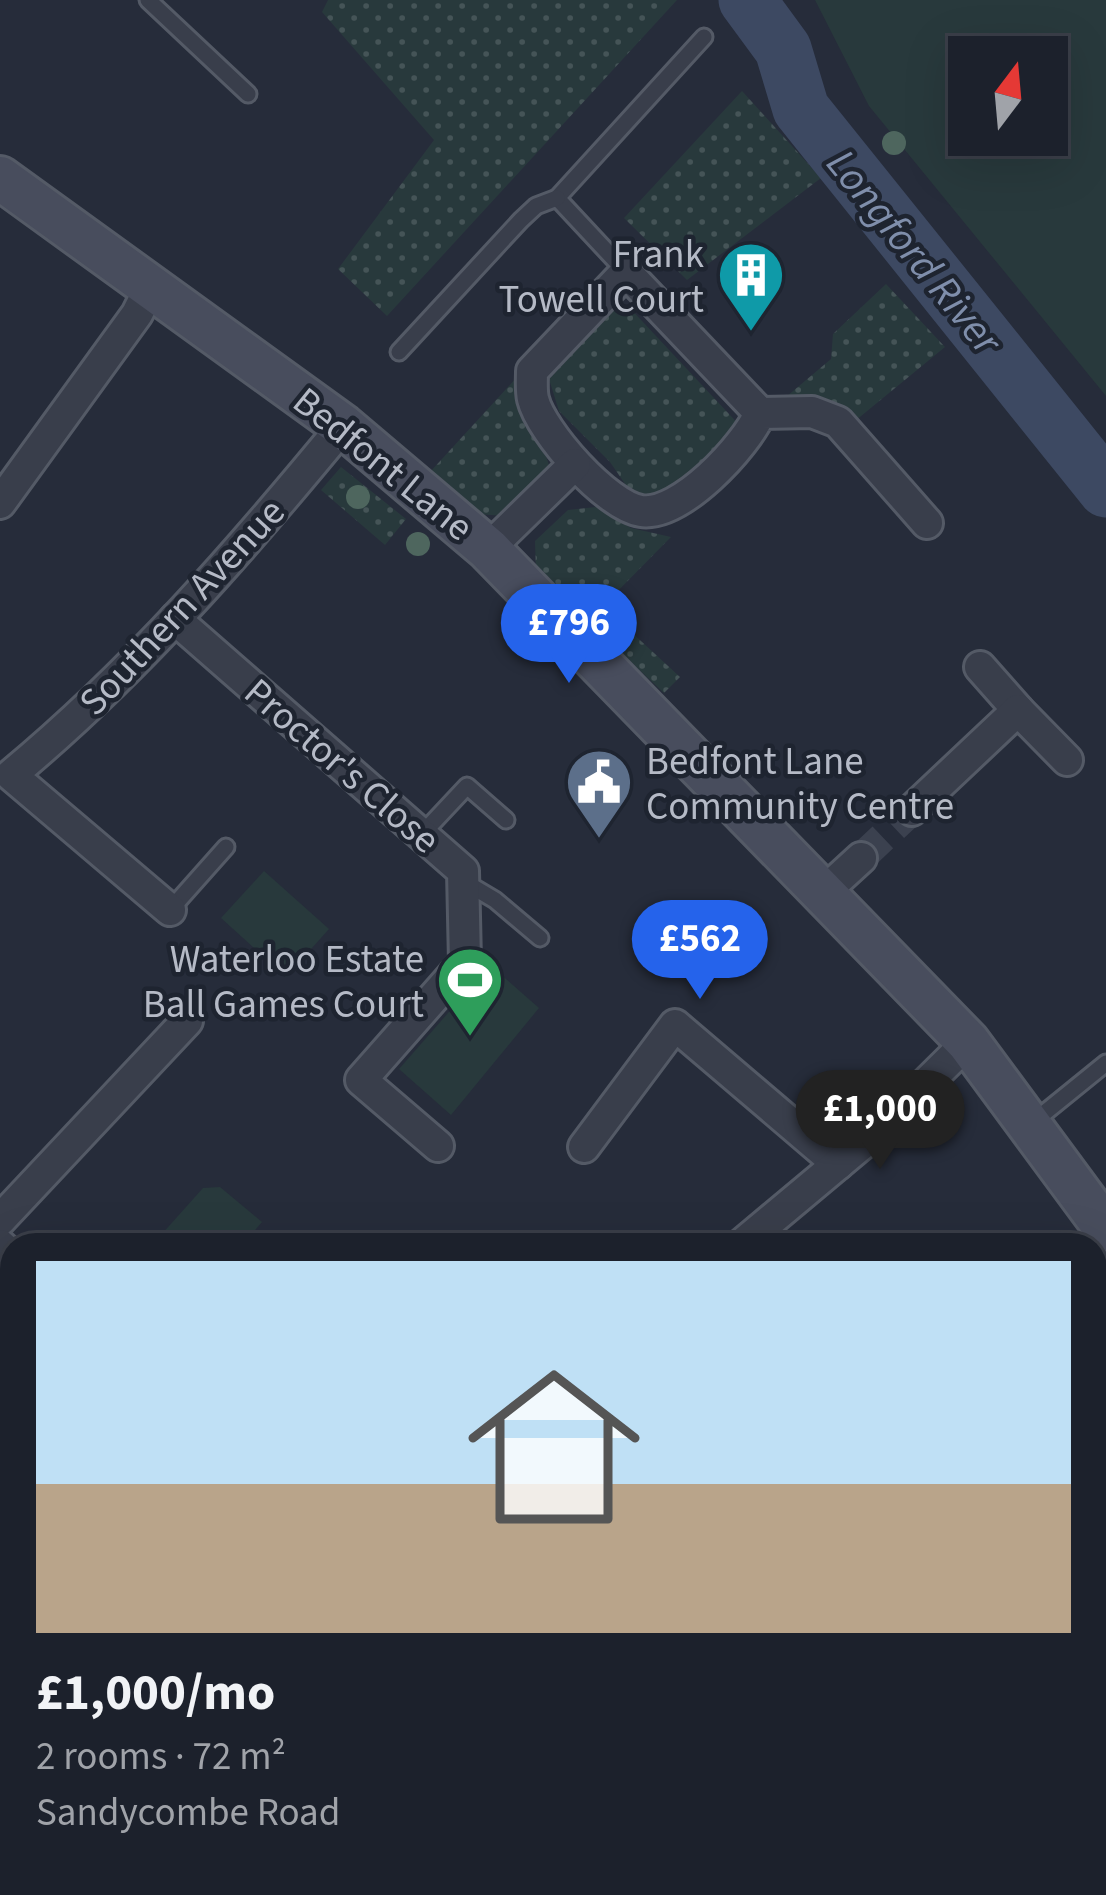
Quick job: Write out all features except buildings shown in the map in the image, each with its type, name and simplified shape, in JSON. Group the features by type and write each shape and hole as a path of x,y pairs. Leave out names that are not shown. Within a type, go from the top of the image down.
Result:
{"main road":[{"name":"Bedfont Lane","path":"7,188 343,426 488,549 968,1042 1106,1228"}],"street":[{"path":"760,413 753,430 705,481 667,508 655,512 627,507 575,464 542,421 533,401 532,371 626,272 760,413 812,412 838,422 927,523"},
{"path":"0,503 137,314 151,286"},
{"name":"Southern Avenue","path":"170,910 5,780 80,718 176,619 343,426"},
{"path":"488,549 575,464"},
{"name":"Proctor's Close","path":"176,619 463,871 465,962 361,1080 438,1147"},
{"path":"980,667 1067,760"},
{"path":"912,810 1018,710"},
{"path":"825,891 861,858"},
{"path":"0,1220 187,1022"},
{"path":"584,1147 675,1025 838,1164"},
{"path":"755,1233 881,1129 968,1042"}],"lane":[{"path":"148,0 248,94"},
{"path":"399,352 521,220 536,206 557,198 704,37"},
{"path":"557,198 626,272"},
{"path":"423,833 466,786 506,820"},
{"path":"170,910 226,847"},
{"path":"464,880 496,899 539,938"},
{"path":"1030,1125 1106,1063"}],"shaded area":[{"path":"328,0 677,0 387,316 338,269 434,140 322,12"},
{"path":"815,0 1106,0 1106,396 869,106"},
{"path":"742,91 821,178 687,280 624,218"},
{"path":"886,284 945,347 855,421 767,413 831,359 833,334"},
{"path":"627,305 744,430 657,504 632,494 610,462 559,411 549,379 618,306"},
{"path":"518,376 549,465 545,478 506,516 477,514 430,472"},
{"path":"341,467 406,519 385,545 321,490"},
{"path":"596,507 631,528 671,537 603,606 680,677 664,693 536,573 535,541 568,510"},
{"path":"264,871 329,929 286,977 221,918"},
{"name":"Waterloo Estate Ball Games Court","path":"490,965 539,1008 451,1115 399,1069"},
{"path":"220,1187 262,1222 252,1233 163,1233 203,1188"}],"waterway":[{"name":"Longford River","path":"747,0 783,49 801,109 1106,489"}],"tunnel":[{"path":"861,858 912,810"}],"place":[{"name":"Frank Towell Court","path":"751,334"},
{"name":"Bedfont Lane Community Centre","path":"599,841"},
{"name":"Waterloo Estate Ball Games Court","path":"470,1039"}]}
